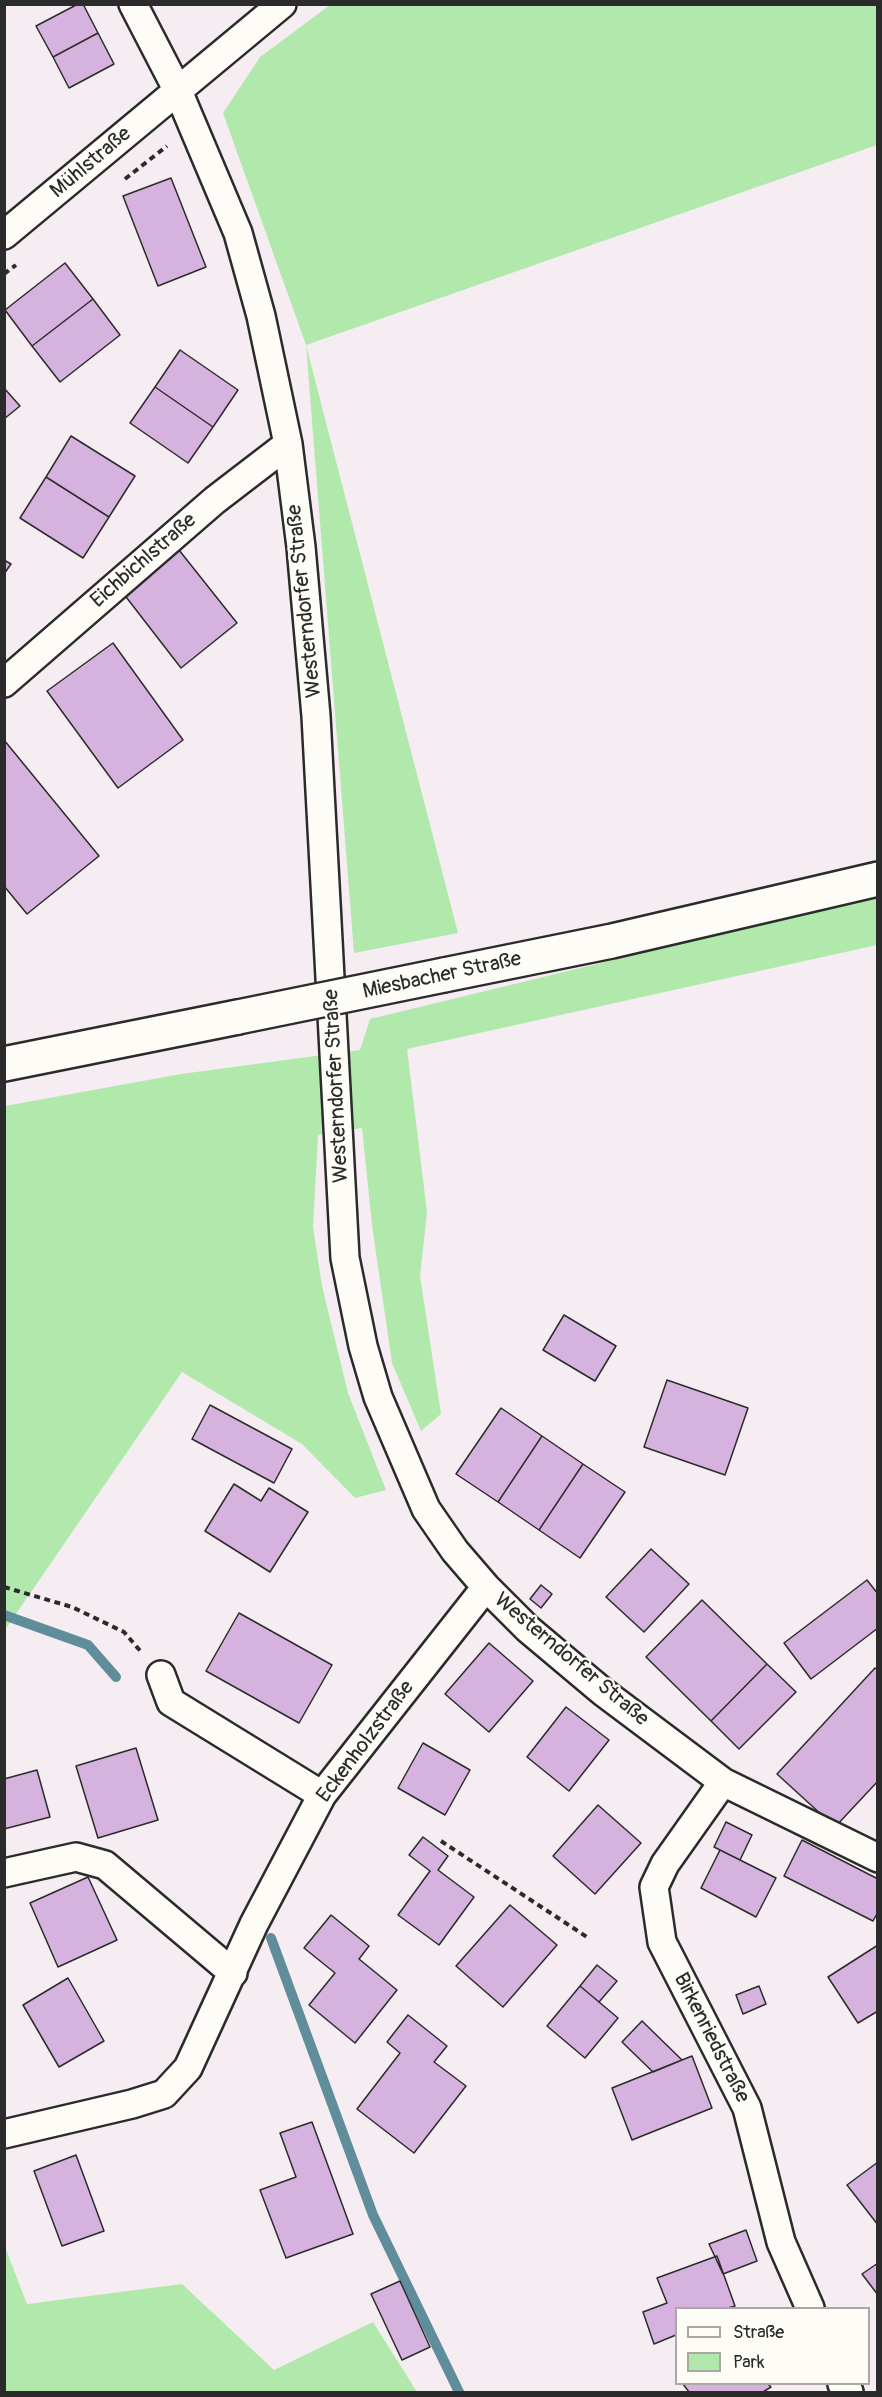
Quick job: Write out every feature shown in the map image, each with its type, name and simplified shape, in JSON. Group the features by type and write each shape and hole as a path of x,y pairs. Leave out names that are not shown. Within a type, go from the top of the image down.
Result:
{"main road":[{"name":"Miesbacher Straße","path":"4,1064 612,941 878,879"}],"street":[{"name":"Westerndorfer Straße","path":"133,4 178,91 237,233 261,316 288,444 301,547 316,716 345,1258 363,1346 378,1397 426,1509 455,1551 486,1587 528,1629 603,1692 723,1782 878,1858"},
{"name":"Mühlstraße","path":"4,235 282,4"},
{"name":"Eichbichlstraße","path":"4,683 214,500 288,444"},
{"name":"Eckenholzstraße","path":"4,2134 132,2104 164,2094 188,2068 254,1924 322,1795 486,1587"},
{"path":"161,1675 171,1702 322,1795"},
{"name":"Birkenriedstraße","path":"723,1782 664,1864 654,1887 662,1942 747,2109 781,2242 810,2307"},
{"path":"4,1873 76,1857 105,1865 233,1973"}],"path":[{"path":"4,1587 72,1607 124,1632 161,1675"},
{"path":"441,1841 587,1937"}],"green space":[{"path":"330,5 878,5 877,145 306,345 223,113 260,57"},
{"path":"306,345 458,933 354,953"},
{"path":"877,896 877,945 407,1049 427,1212 420,1276 441,1414 421,1431 392,1363 372,1225 362,1128 318,1135 313,1227 322,1286 348,1393 386,1490 355,1498 302,1444 182,1372 5,1630 5,1106 181,1074 360,1050 370,1019"},
{"path":"5,2247 27,2304 182,2284 274,2370 373,2322 417,2392 5,2392"}],"building":[{"path":"78,4 83,4 98,33 53,57 36,26"},
{"path":"98,33 114,64 69,88 53,57"},
{"path":"171,178 206,267 158,286 123,196"},
{"path":"65,263 93,299 32,346 5,310"},
{"path":"93,299 120,335 60,382 32,346"},
{"path":"180,350 238,390 213,427 155,387"},
{"path":"155,387 213,427 188,463 130,423"},
{"path":"4,388 20,406 4,419"},
{"path":"71,436 135,476 109,517 46,477"},
{"path":"46,477 109,517 83,558 20,518"},
{"path":"179,550 237,623 181,668 123,593"},
{"path":"4,560 11,564 4,574"},
{"path":"113,643 183,740 118,788 47,691"},
{"path":"4,740 99,856 27,914 4,886"},
{"path":"564,1315 616,1346 595,1381 543,1350"},
{"path":"667,1380 748,1408 725,1475 644,1447"},
{"path":"210,1405 292,1449 274,1483 192,1439"},
{"path":"501,1408 542,1436 498,1502 456,1474"},
{"path":"542,1436 583,1464 539,1530 498,1502"},
{"path":"583,1464 625,1492 580,1558 539,1530"},
{"path":"234,1484 261,1501 269,1488 308,1512 270,1572 205,1531"},
{"path":"651,1549 689,1584 644,1632 606,1597"},
{"path":"867,1580 878,1594 878,1628 811,1679 784,1643"},
{"path":"541,1585 552,1594 541,1608 530,1599"},
{"path":"702,1600 767,1664 711,1721 646,1657"},
{"path":"239,1613 332,1665 299,1723 206,1671"},
{"path":"489,1643 533,1681 489,1732 445,1694"},
{"path":"767,1664 796,1692 739,1749 711,1721"},
{"path":"875,1668 878,1670 878,1781 835,1827 777,1774"},
{"path":"566,1707 609,1740 569,1791 527,1757"},
{"path":"423,1743 470,1770 445,1815 398,1788"},
{"path":"136,1748 158,1820 98,1838 76,1766"},
{"path":"37,1770 50,1817 4,1829 4,1779"},
{"path":"598,1805 641,1843 595,1894 553,1856"},
{"path":"726,1822 752,1835 740,1860 714,1847"},
{"path":"423,1837 448,1856 438,1870 474,1897 439,1945 398,1915 430,1871 409,1855"},
{"path":"802,1840 878,1879 878,1912 873,1921 784,1876"},
{"path":"720,1850 776,1878 756,1917 701,1888"},
{"path":"88,1877 117,1940 58,1967 30,1903"},
{"path":"510,1905 557,1945 503,2007 456,1966"},
{"path":"331,1915 369,1946 359,1959 397,1990 355,2043 309,2005 335,1973 304,1948"},
{"path":"878,1945 878,2011 858,2023 828,1977"},
{"path":"597,1965 617,1981 599,2002 580,1986"},
{"path":"68,1978 104,2041 59,2067 23,2005"},
{"path":"580,1986 618,2018 585,2058 547,2026"},
{"path":"759,1986 766,2004 743,2014 736,1995"},
{"path":"408,2015 447,2046 434,2062 466,2086 414,2153 357,2109 400,2053 387,2042"},
{"path":"642,2021 682,2060 653,2072 622,2042"},
{"path":"692,2056 712,2108 632,2140 612,2088"},
{"path":"312,2122 353,2234 286,2258 260,2190 296,2177 280,2133"},
{"path":"76,2155 104,2231 62,2246 34,2171"},
{"path":"878,2162 878,2225 847,2185"},
{"path":"746,2230 757,2261 723,2274 709,2244"},
{"path":"717,2256 735,2306 675,2307 675,2335 654,2344 643,2312 667,2303 657,2278"},
{"path":"878,2263 878,2295 862,2274"},
{"path":"400,2281 430,2347 402,2360 371,2294"},
{"path":"684,2385 769,2385 771,2387 763,2392 689,2392"}],"waterway":[{"path":"4,1615 88,1645 116,1677"},
{"path":"271,1938 373,2215 459,2392"}]}
